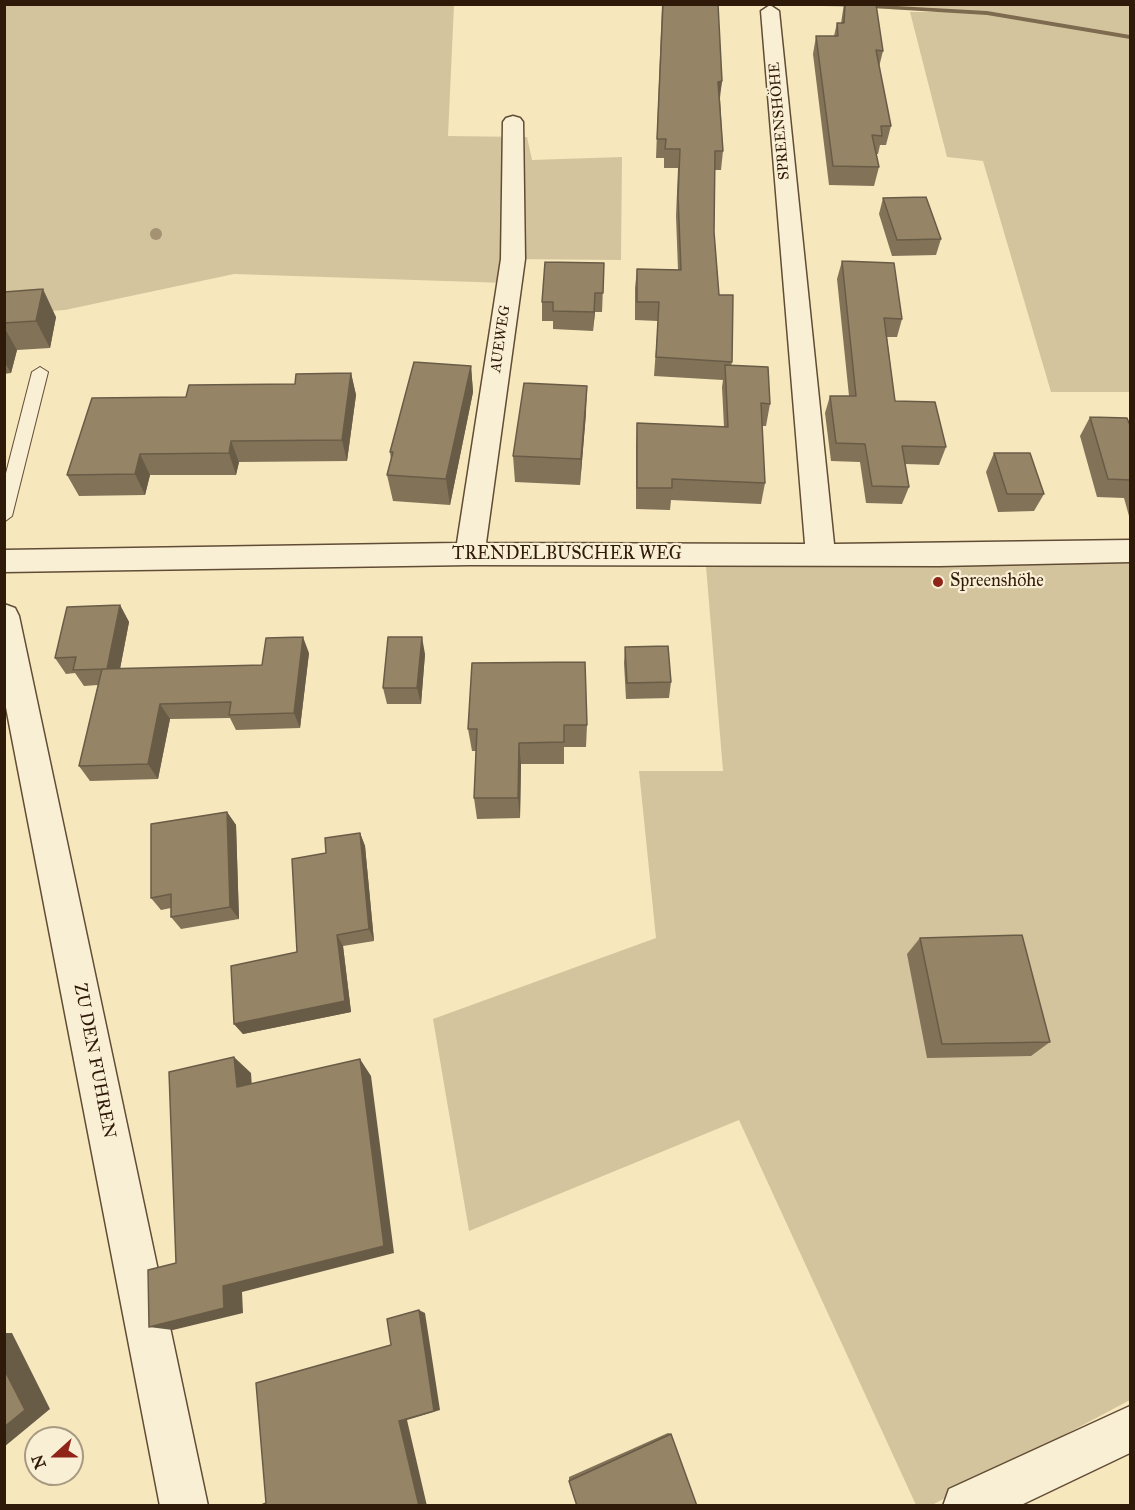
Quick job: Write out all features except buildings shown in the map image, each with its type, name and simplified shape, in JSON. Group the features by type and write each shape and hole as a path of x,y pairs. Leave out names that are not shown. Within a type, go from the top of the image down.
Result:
{"street":[{"name":"SPREENSHÖHE","path":"770,11 820,554"},
{"name":"AUEWEG","path":"470,554 513,259 513,122"},
{"name":"TRENDELBUSCHER WEG","path":"4,561 470,554 1131,551"},
{"name":"ZU DEN FUHREN","path":"4,616 184,1506"},
{"path":"966,1506 1131,1429"}],"lane":[{"path":"4,516 40,372"}],"shaded area":[{"path":"5,5 454,5 448,136 527,137 532,160 622,157 621,260 513,259 506,283 234,274 65,310 5,314"},
{"path":"799,5 1130,5 1130,392 1051,392 983,161 947,157 910,12 958,12"},
{"path":"1130,551 1130,1400 932,1505 916,1505 739,1120 469,1231 433,1019 656,938 639,771 723,771 705,554"}],"waterway":[{"path":"810,4 987,13 1130,37"}],"place":[{"name":"Spreenshöhe","path":"938,582"}]}
